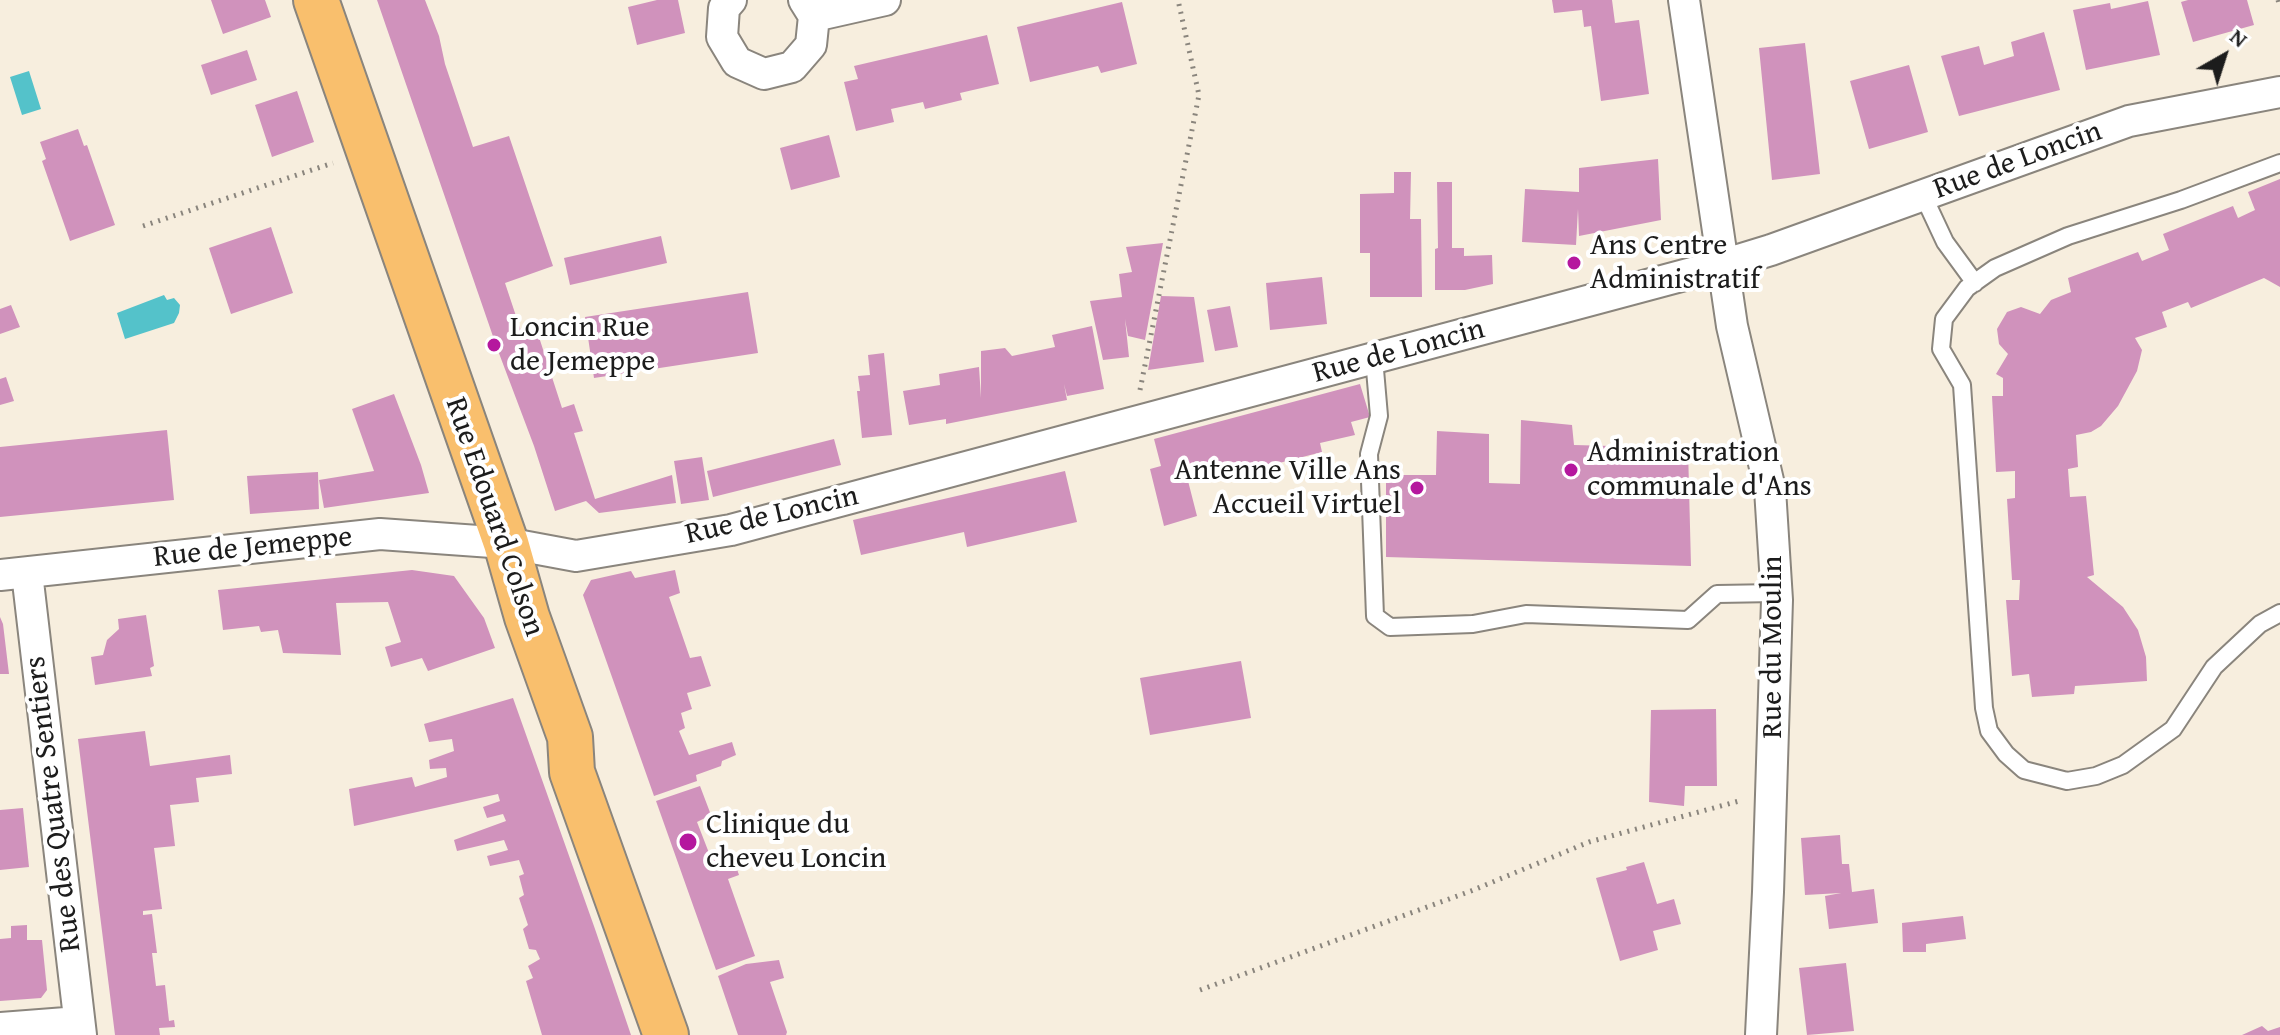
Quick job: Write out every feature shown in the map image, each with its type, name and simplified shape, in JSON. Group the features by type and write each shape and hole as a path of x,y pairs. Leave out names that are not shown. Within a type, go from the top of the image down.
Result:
{"main road":[{"name":"Rue Edouard Colson","path":"316,0 506,543 527,617 570,737 572,772 666,1035"},
{"path":"570,737 650,900 697,1035"}],"street":[{"path":"731,0 724,8 722,37 737,62 764,74 792,67 811,45 809,8 885,0"},
{"name":"Rue du Moulin","path":"1684,0 1732,326 1770,489 1776,593 1761,1035"},
{"name":"Rue de Loncin","path":"506,543 576,556 731,530 1722,265 2129,121 2280,92"},
{"name":"Rue de Jemeppe","path":"14,574 380,534 506,543"},
{"name":"Rue des Quatre Sentiers","path":"14,574 80,1029"},
{"path":"0,1028 80,1029"}],"lane":[{"path":"2280,163 2181,200 2068,236 1995,268 1967,288 1944,319 1941,349 1962,385 1984,708 1989,731 2006,754 2024,770 2067,781 2096,776 2123,765 2173,729 2214,667 2260,624 2280,613"},
{"path":"1923,195 1945,242 1975,283"},
{"path":"1374,358 1379,416 1369,454 1375,616 1390,627 1473,624 1526,614 1688,620 1717,594 1776,593"}],"path":[{"path":"1134,423 1199,95 1178,0"},
{"path":"2278,0 2280,7"},
{"path":"143,226 369,152"},
{"path":"1200,990 1471,891 1589,842 1711,807 1771,794"}],"water":[{"path":"29,71 41,109 22,115 10,77"},
{"path":"164,295 167,300 174,298 180,305 174,323 125,339 117,313"}],"building":[{"path":"211,0 265,0 271,17 223,34"},
{"path":"377,0 425,0 473,147 509,136 553,266 505,283 524,340 538,334 562,408 574,404 583,431 574,433 595,499 672,475 676,503 599,513 586,501 555,511"},
{"path":"657,0 678,0 685,33 637,45 628,7"},
{"path":"1552,0 1612,0 1615,23 1639,20 1649,94 1601,101 1591,26 1584,27 1582,10 1554,13"},
{"path":"2247,0 2254,25 2193,42 2181,2"},
{"path":"2148,1 2160,55 2086,70 2073,10 2110,3 2111,9"},
{"path":"1122,2 1137,64 1101,73 1098,66 1030,82 1017,27"},
{"path":"2044,32 2060,90 1959,116 1941,56 1979,46 1984,65 2014,56 2011,42"},
{"path":"987,35 999,84 960,93 962,100 925,109 923,102 891,109 894,122 856,131 844,82 858,79 854,66"},
{"path":"1805,43 1820,174 1772,180 1759,48"},
{"path":"247,50 257,80 211,95 201,65"},
{"path":"1909,65 1928,132 1869,149 1850,81"},
{"path":"297,91 314,142 272,157 255,105"},
{"path":"78,129 84,146 87,145 115,225 70,241 42,161 46,159 40,142"},
{"path":"829,135 840,177 791,190 780,148"},
{"path":"1658,159 1661,220 1579,236 1578,209 1576,245 1522,242 1525,189 1579,192 1579,168"},
{"path":"1394,172 1411,172 1410,219 1421,219 1422,297 1370,297 1370,253 1360,253 1360,194 1394,193"},
{"path":"2280,179 2280,287 2264,278 2191,308 2188,302 2162,312 2167,327 2135,338 2142,350 2137,371 2118,406 2101,426 2076,435 2078,467 2068,469 2070,497 2086,496 2094,575 2087,577 2123,607 2138,630 2146,657 2147,681 2075,686 2074,694 2032,697 2029,674 2012,676 2006,600 2019,600 2020,580 2012,580 2007,499 2015,498 2015,471 1996,472 1992,396 2003,396 2003,378 1996,374 2008,354 1999,344 1997,329 2007,312 2021,307 2040,314 2051,300 2071,292 2068,278 2138,252 2142,261 2169,250 2163,234 2233,206 2238,218 2255,210 2248,192"},
{"path":"1437,182 1452,182 1452,248 1464,248 1464,256 1492,255 1493,284 1465,290 1435,290"},
{"path":"271,227 293,293 231,314 209,248"},
{"path":"661,236 667,263 570,285 564,258"},
{"path":"1163,243 1145,340 1128,336 1125,319 1129,357 1103,360 1090,301 1122,297 1119,274 1132,272 1126,247"},
{"path":"1322,277 1327,324 1270,330 1266,283"},
{"path":"748,292 758,353 594,378 585,317"},
{"path":"1161,296 1194,297 1204,362 1148,370"},
{"path":"11,305 20,327 0,334 0,309"},
{"path":"1230,306 1238,347 1215,351 1207,310"},
{"path":"1092,326 1104,389 1067,396 1064,384 1067,400 946,424 946,419 909,425 903,391 940,385 939,374 979,367 981,398 981,351 1005,348 1012,356 1055,347 1052,335"},
{"path":"884,353 892,435 862,438 858,376 870,375 868,355"},
{"path":"6,377 14,401 0,405 0,379"},
{"path":"1360,384 1370,417 1351,422 1355,435 1320,443 1322,452 1283,462 1238,473 1235,465 1187,477 1197,516 1164,526 1150,469 1161,466 1154,439"},
{"path":"394,394 429,493 324,508 319,480 374,471 352,409"},
{"path":"1521,420 1572,425 1574,445 1688,448 1691,566 1386,557 1386,475 1436,475 1437,431 1489,434 1489,483 1520,484"},
{"path":"167,430 174,500 0,517 0,447"},
{"path":"834,439 841,465 713,497 707,471"},
{"path":"702,457 709,500 681,504 674,461"},
{"path":"1065,471 1077,522 967,547 964,532 861,555 853,520"},
{"path":"318,472 319,509 250,514 247,476"},
{"path":"412,570 454,576 484,618 495,648 428,671 422,658 391,667 385,647 401,642 388,602 336,603 341,655 283,653 278,630 261,632 259,626 223,630 218,590"},
{"path":"675,570 680,593 669,597 690,658 701,656 711,686 687,693 692,709 681,713 685,728 679,731 689,755 732,742 736,755 722,761 721,766 696,775 697,781 654,796 583,595 591,580 631,571 635,578"},
{"path":"146,615 154,666 150,668 152,676 95,685 91,657 103,655 107,640 119,629 118,619"},
{"path":"0,617 3,624 9,674 0,674"},
{"path":"1241,661 1251,718 1150,735 1140,678"},
{"path":"513,698 631,1035 542,1035 526,981 533,978 528,966 540,959 536,950 529,949 523,929 528,925 519,898 524,895 519,876 524,874 519,860 490,866 487,856 508,850 504,840 457,851 454,840 506,821 503,814 487,818 483,807 500,801 498,794 354,826 349,789 412,777 415,787 447,777 446,768 430,769 429,760 454,751 452,739 429,742 424,724"},
{"path":"1716,709 1717,786 1685,786 1684,806 1649,802 1651,710"},
{"path":"145,731 150,766 230,755 232,774 196,778 199,802 170,805 175,846 154,848 162,909 143,911 143,915 152,914 157,953 152,953 156,986 165,985 169,1021 174,1020 175,1027 159,1028 160,1035 115,1035 78,739"},
{"path":"700,786 711,815 697,822 709,853 721,849 727,862 734,860 739,875 728,879 755,956 716,970 656,801"},
{"path":"23,808 29,867 0,870 0,810"},
{"path":"1840,835 1842,864 1849,864 1852,892 1874,889 1878,923 1829,929 1825,896 1841,893 1805,895 1801,838"},
{"path":"1644,862 1657,904 1674,899 1681,924 1653,931 1658,950 1620,961 1596,878"},
{"path":"1963,916 1966,939 1926,944 1926,952 1903,952 1902,923"},
{"path":"27,925 27,940 42,940 47,990 41,998 0,1001 0,939 11,938 11,926"},
{"path":"779,960 784,978 770,982 786,1035 738,1035 718,976 746,964"},
{"path":"1846,963 1854,1031 1807,1035 1799,968"},
{"path":"2262,1026 2268,1031 2280,1027 2280,1035 2242,1035"}],"place":[{"name":"Ans Centre Administratif","path":"1574,263"},
{"name":"Loncin Rue de Jemeppe","path":"494,345"},
{"name":"Administration communale d'Ans","path":"1571,470"},
{"name":"Antenne Ville Ans Accueil Virtuel","path":"1417,488"},
{"name":"Clinique du cheveu Loncin","path":"688,842"}]}
